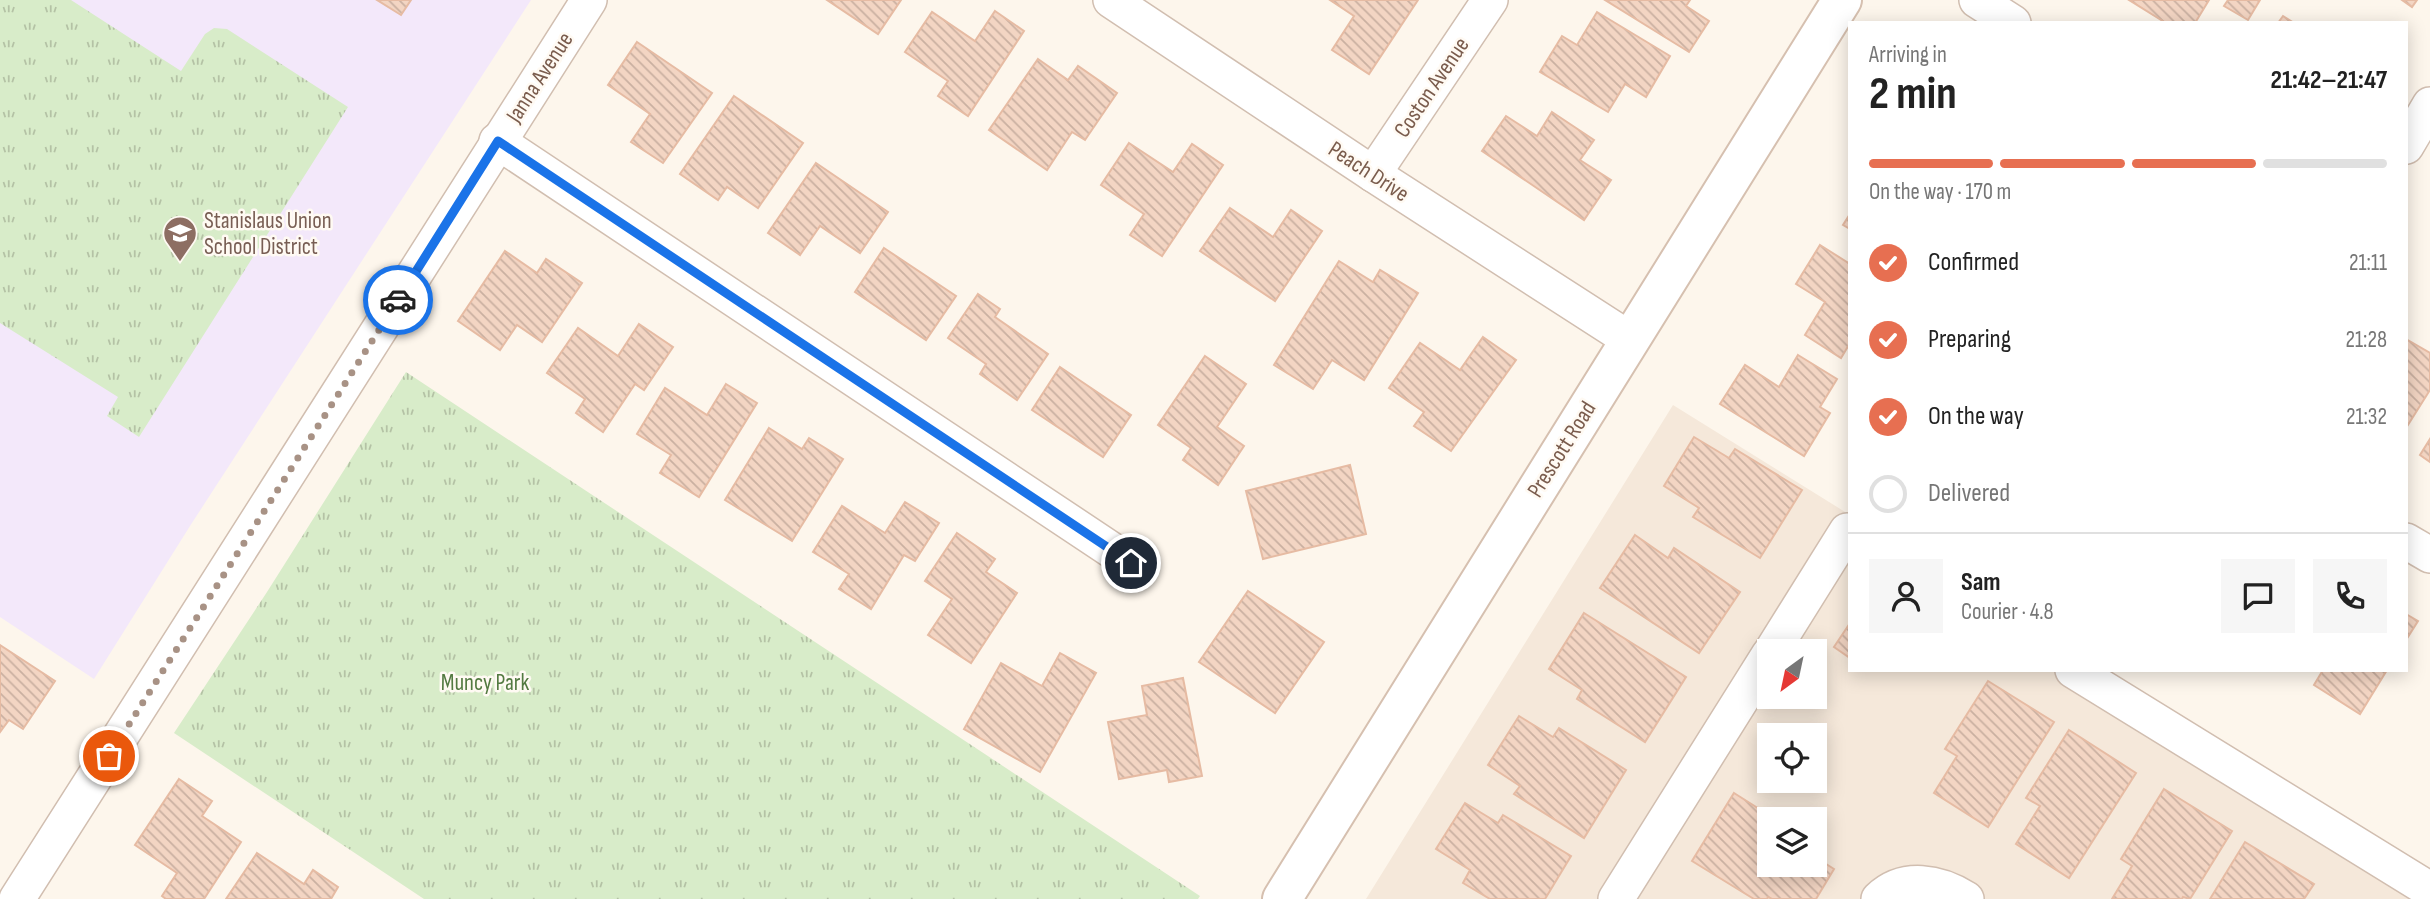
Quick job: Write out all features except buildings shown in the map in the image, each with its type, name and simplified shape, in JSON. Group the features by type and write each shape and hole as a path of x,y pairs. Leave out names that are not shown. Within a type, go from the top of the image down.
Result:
{"main road":[{"name":"Prescott Road","path":"1282,899 1842,0"}],"street":[{"name":"Janna Avenue","path":"25,896 589,0"},
{"name":"Peach Drive","path":"1111,0 1373,174 1629,339"},
{"name":"Coston Avenue","path":"1373,174 1490,0"},
{"path":"1977,0 2010,21"},
{"path":"2408,143 2430,105"},
{"path":"498,141 1131,563"},
{"path":"1779,639 1848,532"},
{"path":"2408,542 2430,555"},
{"path":"2076,672 2430,890"},
{"path":"1616,899 1757,674"},
{"path":"1879,899 1896,887 1913,883 1930,883 1956,892 1966,899"}],"shaded area":[{"name":"Stanislaus Union School District","path":"0,0 531,0 94,679 0,617"},
{"path":"1673,405 1848,514 1848,672 2102,672 2430,899 1366,899"}],"green space":[{"path":"0,0 71,0 181,71 205,34 214,28 227,29 348,107 139,437 107,416 118,397 0,323"},
{"name":"Muncy Park","path":"406,372 1200,896 1198,899 424,899 174,733"}],"way so far":[{"path":"109,756 398,300"}],"place":[{"name":"Stanislaus Union School District","path":"180,263"}],"route":[{"path":"398,300 498,141 1131,563"}]}
